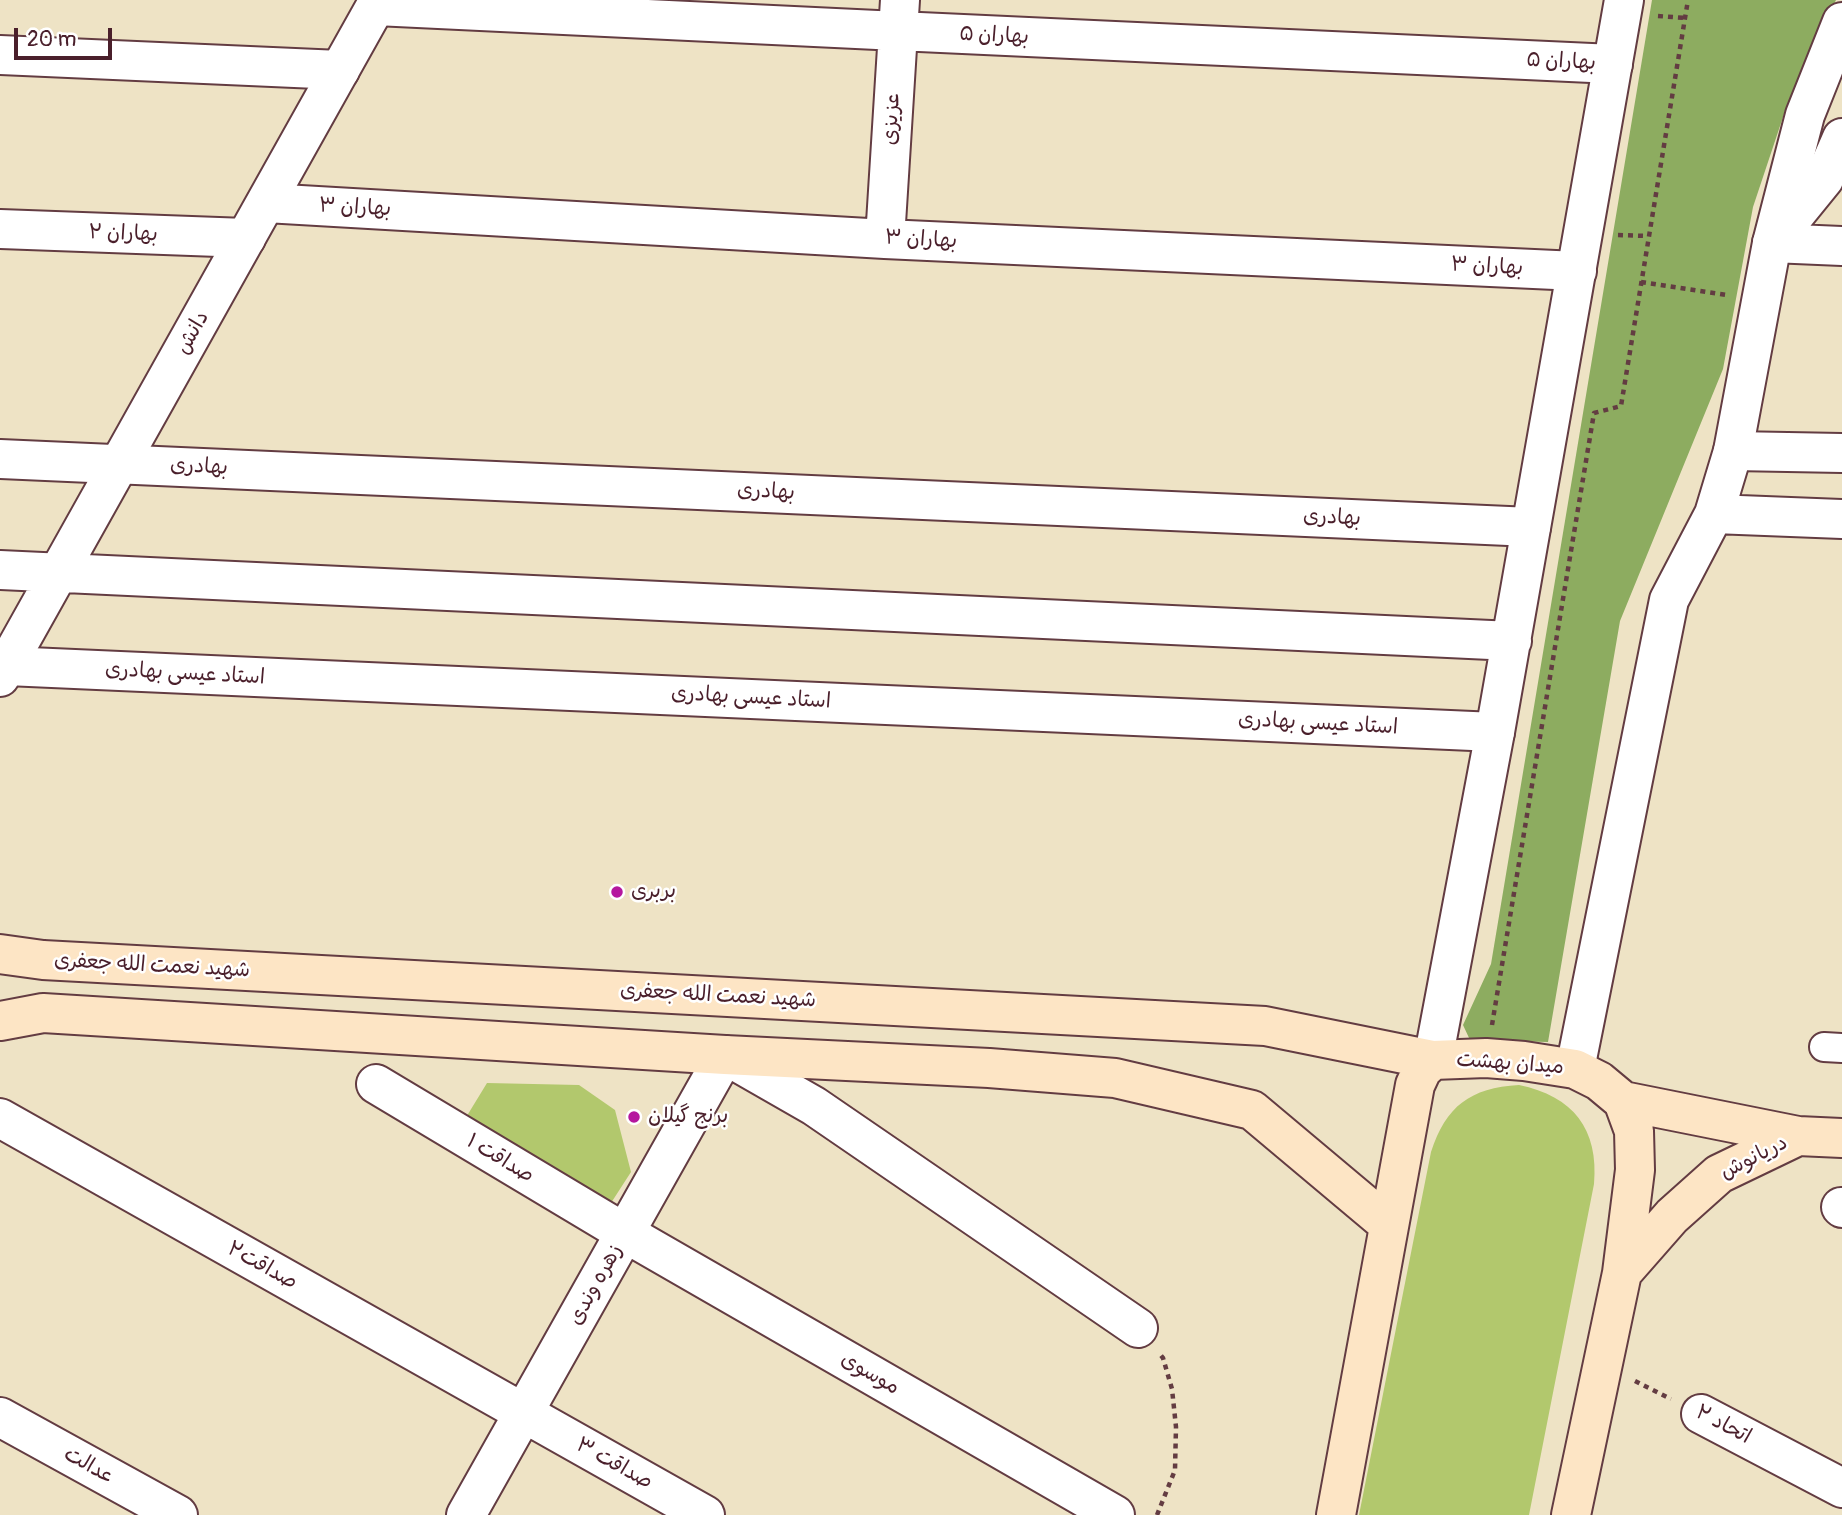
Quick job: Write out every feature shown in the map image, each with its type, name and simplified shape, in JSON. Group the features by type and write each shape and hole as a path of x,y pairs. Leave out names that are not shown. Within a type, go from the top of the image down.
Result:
{"main road":[{"name":"شهید نعمت الله جعفری","path":"0,954 57,961 1265,1026 1433,1060"},
{"path":"0,1021 43,1013 725,1055 975,1067 1115,1078 1252,1110 1389,1225"},
{"name":"میدان بهشت","path":"1336,1515 1415,1085 1422,1070 1433,1060 1524,1060 1575,1069 1599,1080 1623,1101"},
{"path":"1623,1101 1798,1136"},
{"path":"1571,1515 1622,1273 1634,1170 1634,1131 1623,1101"},
{"name":"دریانوش","path":"1622,1273 1672,1216 1719,1174 1798,1136 1842,1138"}],"street":[{"path":"1433,1060 1495,732 1624,0"},
{"name":"بهاران ۵","path":"378,3 899,16 1613,64"},
{"name":"دانش","path":"2,677 378,3"},
{"name":"عزیزی","path":"885,239 899,16"},
{"path":"1575,1069 1669,600 1714,514 1733,451 1772,243 1805,115 1842,22"},
{"path":"0,55 340,70"},
{"path":"1772,243 1825,179 1842,138"},
{"name":"بهاران ۳","path":"266,203 885,239 1577,271"},
{"name":"بهاران ۲","path":"0,229 246,238"},
{"path":"1772,243 1842,246"},
{"path":"1733,451 1842,453"},
{"name":"بهادری","path":"0,459 1531,527"},
{"path":"1714,514 1842,519"},
{"path":"0,570 1511,640"},
{"name":"استاد عیسی بهادری","path":"2,677 1495,732"},
{"path":"725,1055 814,1106 1138,1328"},
{"name":"زهره وندی","path":"466,1515 725,1055"},
{"name":"صداقت ۱","path":"376,1084 625,1233"},
{"name":"صداقت۲","path":"0,1118 523,1413"},
{"name":"موسوی","path":"625,1233 1115,1515"},
{"name":"صداقت ۳","path":"523,1413 705,1515"},
{"name":"اتحاد ۲","path":"1701,1414 1842,1489"},
{"name":"عدالت","path":"0,1417 178,1515"}],"path":[{"path":"1486,1058 1594,413 1621,406 1688,0"},
{"path":"1641,282 1763,300"},
{"path":"1138,1328 1163,1358 1172,1389 1176,1427 1175,1470 1157,1515"},
{"name":"اتحاد ۲","path":"1603,1364 1701,1414"}],"green space":[{"path":"1652,0 1836,0 1785,111 1753,207 1723,369 1620,621 1548,1042 1470,1040 1463,1025 1491,964"},
{"path":"487,1083 579,1085 615,1110 631,1172 611,1203 465,1119"},
{"path":"1519,1085 1554,1097 1579,1118 1587,1131 1594,1164 1594,1184 1529,1515 1359,1515 1431,1152 1444,1123 1462,1102 1487,1090"}],"place":[{"name":"بربری","path":"617,892"},
{"name":"برنج گیلان","path":"634,1117"}]}
